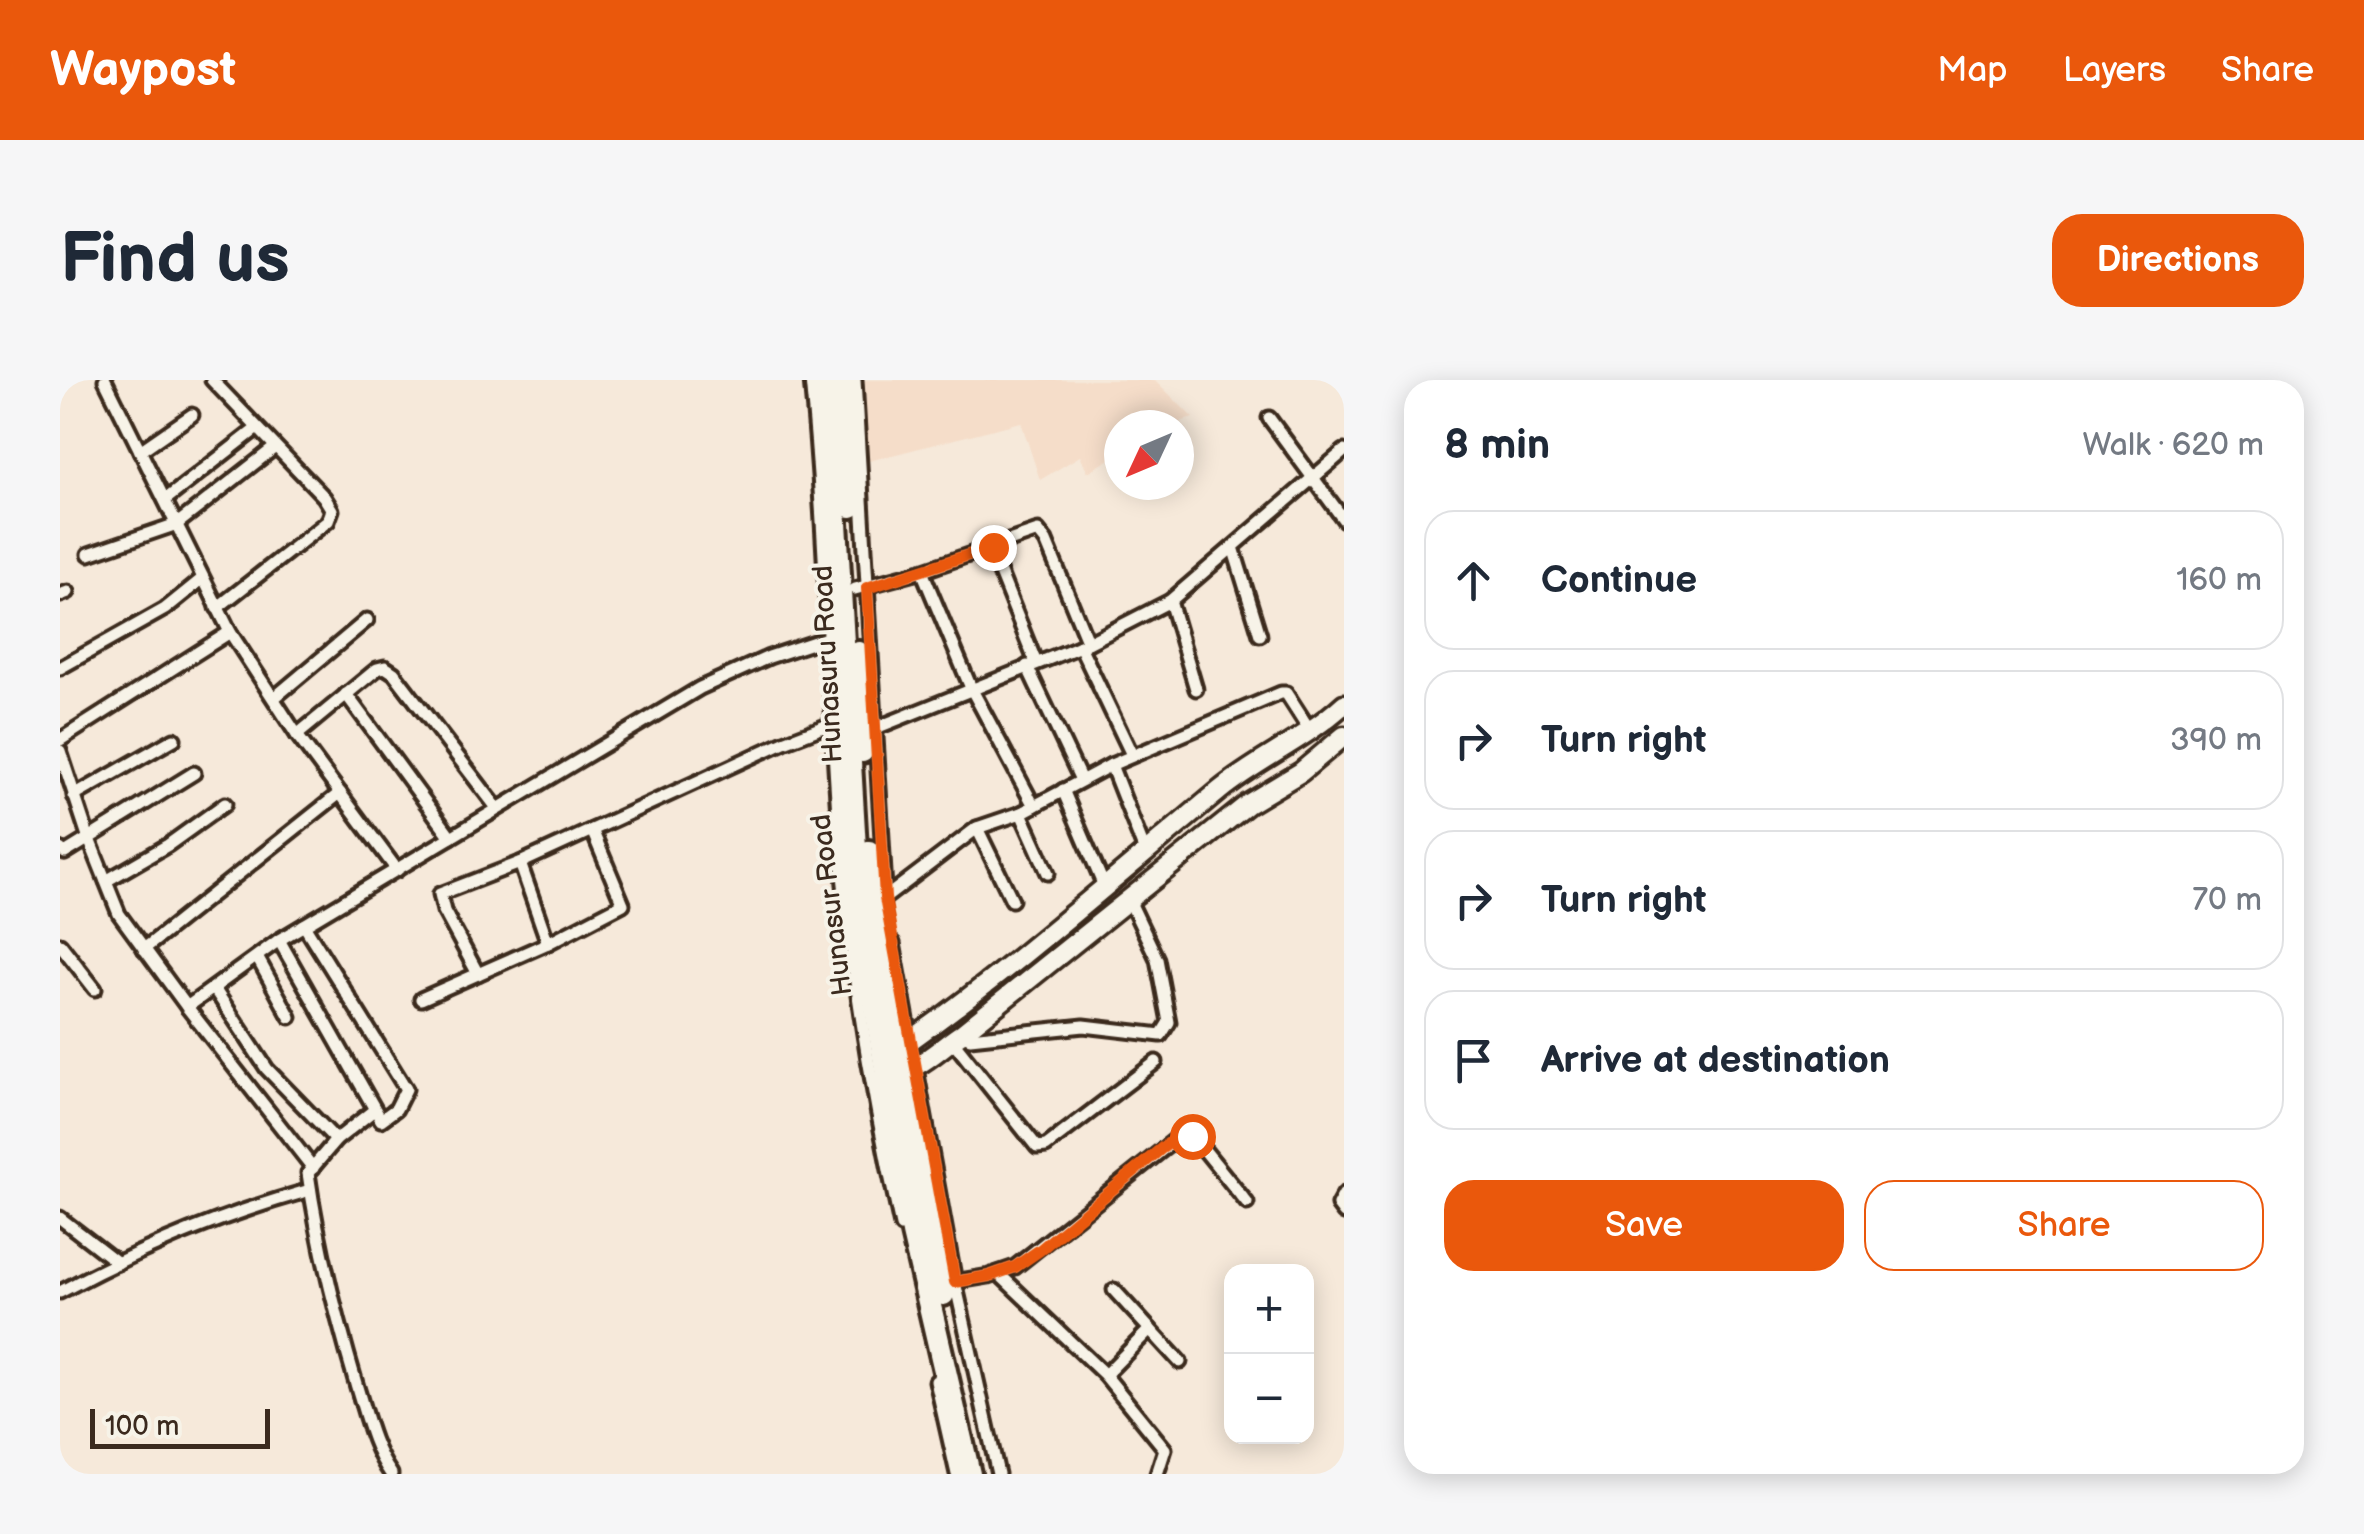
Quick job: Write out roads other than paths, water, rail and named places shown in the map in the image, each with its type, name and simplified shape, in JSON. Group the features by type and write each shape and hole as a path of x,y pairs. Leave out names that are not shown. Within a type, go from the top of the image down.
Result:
{"highway":[{"name":"Hunasur Road","path":"824,380 836,635 855,725 858,900 898,1059 913,1233 969,1474"},
{"name":"Hunasuru Road","path":"840,380 861,588 855,725 898,1059 948,1283 983,1474"}],"street":[{"path":"105,380 230,632 297,735 397,870"},
{"path":"212,380 332,510 328,521 217,608"},
{"path":"187,1007 280,940 700,688 769,657 836,635 811,380"},
{"path":"855,380 861,588 922,572 1038,531 1043,534 1084,644 1132,755"},
{"path":"140,450 192,415"},
{"path":"1269,418 1344,520"},
{"path":"164,500 256,429"},
{"path":"88,554 176,524 274,448"},
{"path":"478,974 444,911 440,894 855,725 971,688 1084,644 1170,601 1344,450"},
{"path":"1233,547 1260,635"},
{"path":"990,548 1031,664 1081,780"},
{"path":"922,572 971,688 1034,806"},
{"path":"60,668 165,609 202,579"},
{"path":"1170,601 1196,689"},
{"path":"274,698 367,620"},
{"path":"60,740 230,632"},
{"path":"297,735 377,669 385,667 394,673 497,808"},
{"path":"880,898 976,828 1021,813 1132,755 1281,694 1286,693 1311,732"},
{"path":"346,694 451,836"},
{"path":"898,1059 1223,788 1311,732 1344,704"},
{"path":"855,725 840,830 854,970 898,1210 957,1474"},
{"path":"898,1059 956,1037 1248,804 1301,772 1344,736"},
{"path":"74,796 174,739"},
{"path":"60,751 89,839 120,914 313,1168"},
{"path":"1111,765 1146,854"},
{"path":"62,853 194,773"},
{"path":"1063,790 1104,886"},
{"path":"144,948 340,793"},
{"path":"106,881 168,845 225,804"},
{"path":"1021,813 1048,873"},
{"path":"976,828 1012,900"},
{"path":"421,999 548,943 623,904 592,830"},
{"path":"520,863 548,943"},
{"path":"956,1037 1084,1026 1161,1035 1169,1022 1157,959 1129,900"},
{"path":"280,940 380,1120 396,1109 406,1090 304,926"},
{"path":"60,944 95,989"},
{"path":"257,957 290,1017"},
{"path":"214,990 267,1069 336,1140"},
{"path":"956,1037 1037,1147 1046,1146 1156,1062"},
{"path":"374,1110 336,1140 308,1173 316,1228 343,1339 370,1428 390,1474"},
{"path":"998,1474 948,1283 1015,1267 1181,1135 1192,1136 1247,1203"},
{"path":"60,1292 244,1208 310,1190"},
{"path":"1344,1194 1338,1205 1344,1213"},
{"path":"60,1218 118,1263"},
{"path":"998,1273 1105,1376 1166,1449 1156,1474"},
{"path":"1114,1290 1180,1362"},
{"path":"1105,1376 1150,1329"}]}
